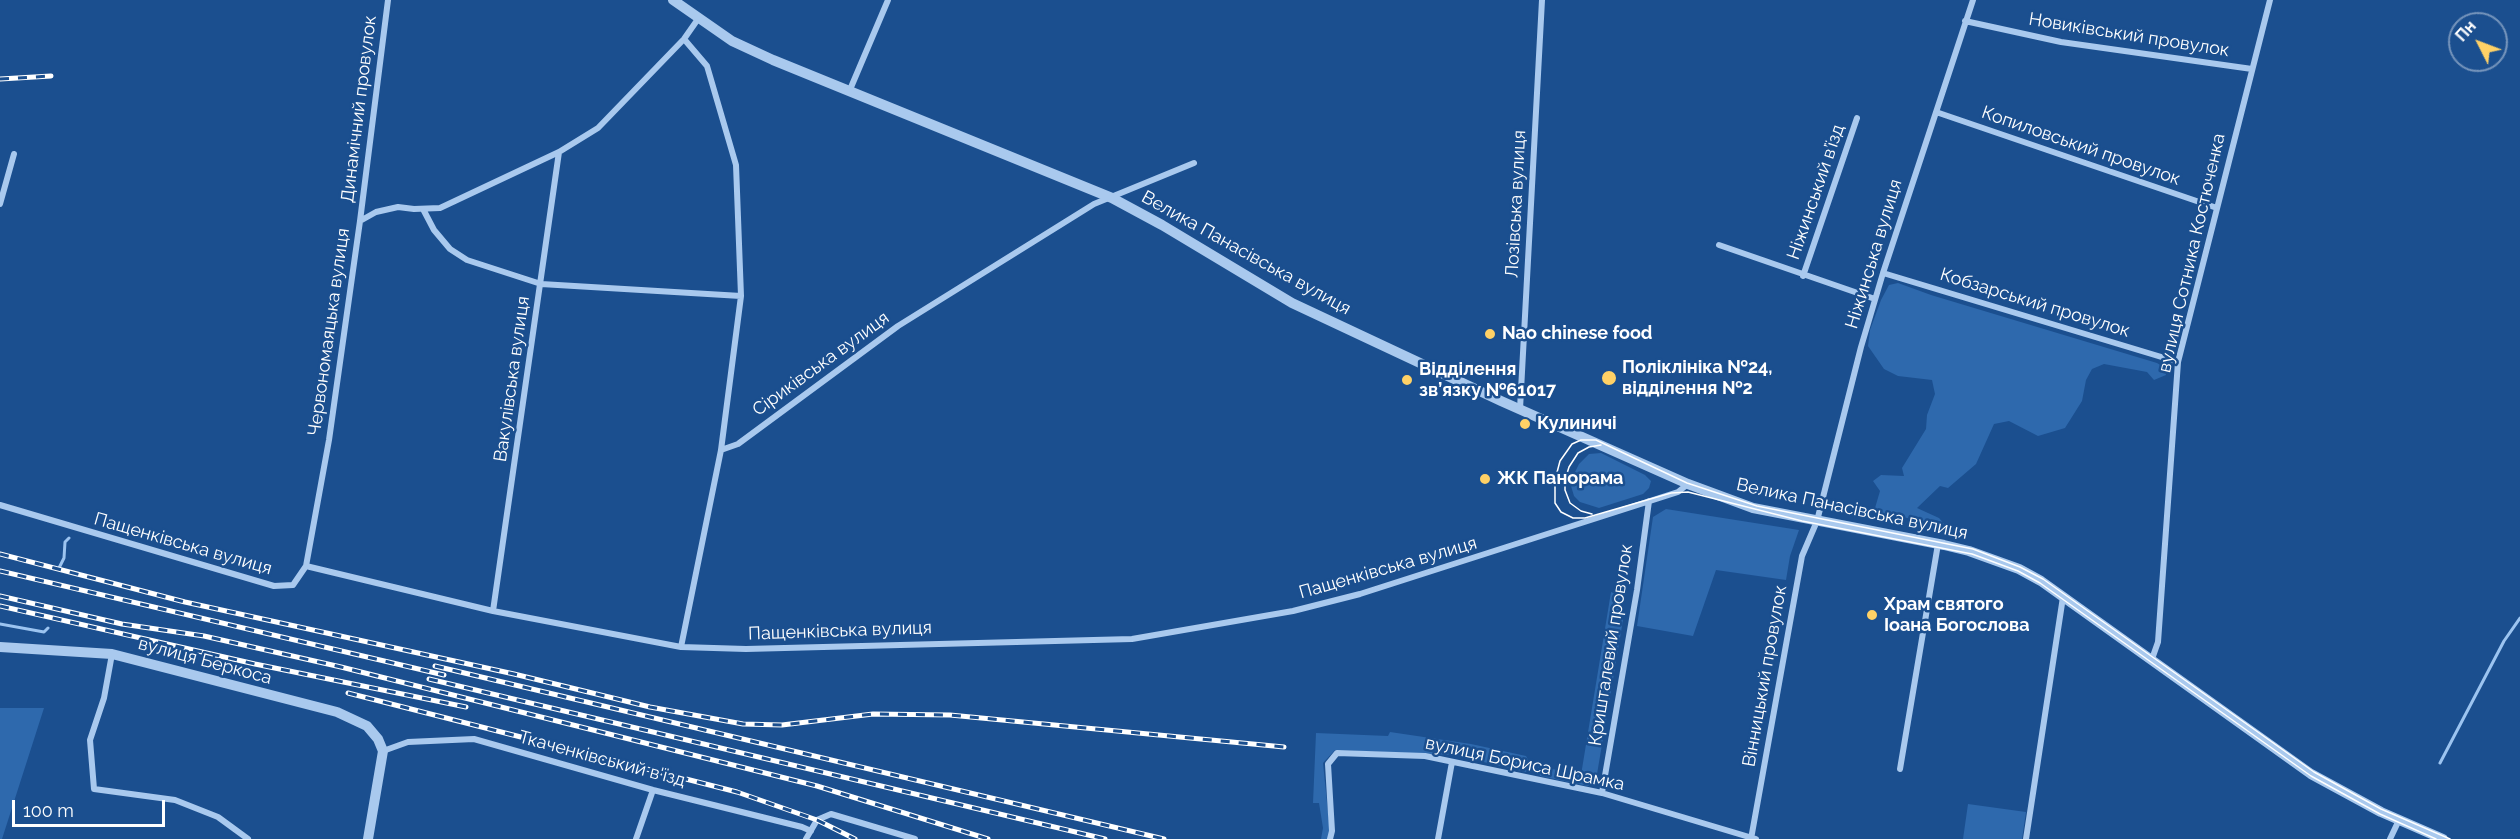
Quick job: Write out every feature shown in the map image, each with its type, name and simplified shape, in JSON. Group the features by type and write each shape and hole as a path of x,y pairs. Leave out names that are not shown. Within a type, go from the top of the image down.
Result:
{"street":[{"name":"Динамічний провулок","path":"360,221 388,0"},
{"name":"Велика Панасівська вулиця","path":"673,0 698,19 742,46 849,92 1112,198 1162,225 1292,303 1688,484 1753,508 1969,551 2019,569 2064,597 2311,774 2399,820 2443,839"},
{"path":"849,92 888,0"},
{"name":"Лозівська вулиця","path":"1520,409 1542,0"},
{"name":"Ніжинська вулиця","path":"1818,521 1875,299 1973,0"},
{"name":"вулиця Сотника Костюченка","path":"2152,659 2158,642 2178,362 2270,0"},
{"name":"Червономаяцька вулиця","path":"306,566 329,440 360,221 376,212 398,207 440,208 559,152 598,128 684,39 698,19"},
{"name":"Новиківський провулок","path":"1965,21 2061,42 2252,69"},
{"path":"681,647 721,450 741,296 735,165 707,66 684,39"},
{"name":"Копиловський провулок","path":"1936,112 2217,208"},
{"name":"Ніжинський в’їзд","path":"1803,276 1857,118"},
{"name":"Вакулівська вулиця","path":"493,611 559,152"},
{"path":"0,204 14,154"},
{"name":"Сіриківська вулиця","path":"721,450 738,444 898,326 1094,204 1194,163"},
{"path":"423,209 434,230 450,249 467,260 541,284 741,296"},
{"path":"1719,245 1803,276 1875,299"},
{"name":"Кобзарський провулок","path":"1883,273 2178,362"},
{"name":"Пащенківська вулиця","path":"0,505 274,586 293,585 306,566 493,611 681,647 746,649 1132,639 1293,610 1360,594 1678,492 1688,484"},
{"name":"Кришталевий провулок","path":"1602,793 1637,590 1649,501"},
{"name":"Вінницький провулок","path":"1752,838 1802,556 1818,521"},
{"path":"1900,769 1938,544"},
{"path":"2026,839 2064,597"},
{"name":"вулиця Беркоса","path":"0,647 112,654 337,712 367,726 384,752"},
{"path":"112,654 104,698 90,740 94,789 175,800 218,817 248,839"},
{"name":"Ткаченківський в'їзд","path":"384,752 408,742 474,740 811,831"},
{"path":"368,839 384,752"},
{"name":"вулиця Бориса Шрамка","path":"1330,839 1332,831 1328,764 1337,753 1425,756 1602,793 1752,838"},
{"path":"1437,839 1452,762"},
{"path":"636,839 653,790"},
{"path":"806,839 817,820 831,814 915,839"},
{"path":"2390,839 2399,820"}],"shaded area":[{"path":"1898,283 2157,363 2165,368 2166,375 2154,380 2147,372 2104,364 2092,369 2086,380 2082,401 2065,428 2038,436 2009,421 1994,424 1976,464 1948,488 1940,486 1917,508 1939,518 1945,525 1880,513 1875,508 1880,491 1873,481 1881,475 1904,476 1902,468 1926,429 1927,415 1935,394 1932,380 1898,376 1884,369 1868,346 1870,330 1881,300 1889,285"},
{"path":"1601,453 1645,475 1651,481 1649,488 1643,494 1599,508 1580,502 1574,496 1571,486 1574,474 1579,464 1589,454"},
{"path":"1666,509 1799,530 1790,556 1786,580 1716,570 1693,636 1637,626 1653,517"},
{"path":"1611,592 1620,596 1623,620 1596,780 1588,786 1540,776 1538,766 1581,775"},
{"path":"0,708 44,708 2,839 0,839"},
{"path":"1390,732 1471,744 1526,756 1531,765 1526,772 1454,755 1335,750 1323,763 1330,832 1328,839 1321,839 1323,828 1319,803 1313,803 1316,733 1388,736"},
{"path":"1968,804 2026,812 2022,839 1963,839"}],"waterway":[{"path":"59,568 64,558 65,542 69,538"},
{"path":"2440,763 2504,641 2520,618"},
{"path":"0,624 44,632 48,628"}],"tram line":[{"path":"2436,839 2380,814 2311,776 2040,583 2018,571 1972,554 1802,521 1688,492 1671,493 1585,518 1573,518 1561,512 1555,503 1555,480 1560,461 1572,444 1581,440 1596,440 1687,483 1757,506 1973,549 2020,567 2043,579 2314,772 2381,809 2450,839"},
{"path":"1592,514 1581,511 1570,503 1565,490 1565,480 1569,467 1578,453 1589,447 1601,445"}],"railway":[{"path":"0,79 51,76"},
{"path":"0,554 185,602 514,674 650,707 743,724 782,725 873,714 950,715 1284,747"},
{"path":"0,571 444,675"},
{"path":"0,596 122,624 204,636 341,667 817,786 988,839"},
{"path":"0,606 255,664 466,707"},
{"path":"435,666 1164,839"},
{"path":"429,679 1105,839"},
{"path":"348,693 737,792 817,820 855,839"}],"place":[{"name":"Nao chinese food","path":"1490,334"},
{"name":"Поліклініка №24, відділення №2","path":"1609,378"},
{"name":"Відділення зв’язку №61017","path":"1407,380"},
{"name":"Кулиничі","path":"1525,424"},
{"name":"ЖК Панорама","path":"1485,479"},
{"name":"Храм святого Іоана Богослова","path":"1872,615"}]}
